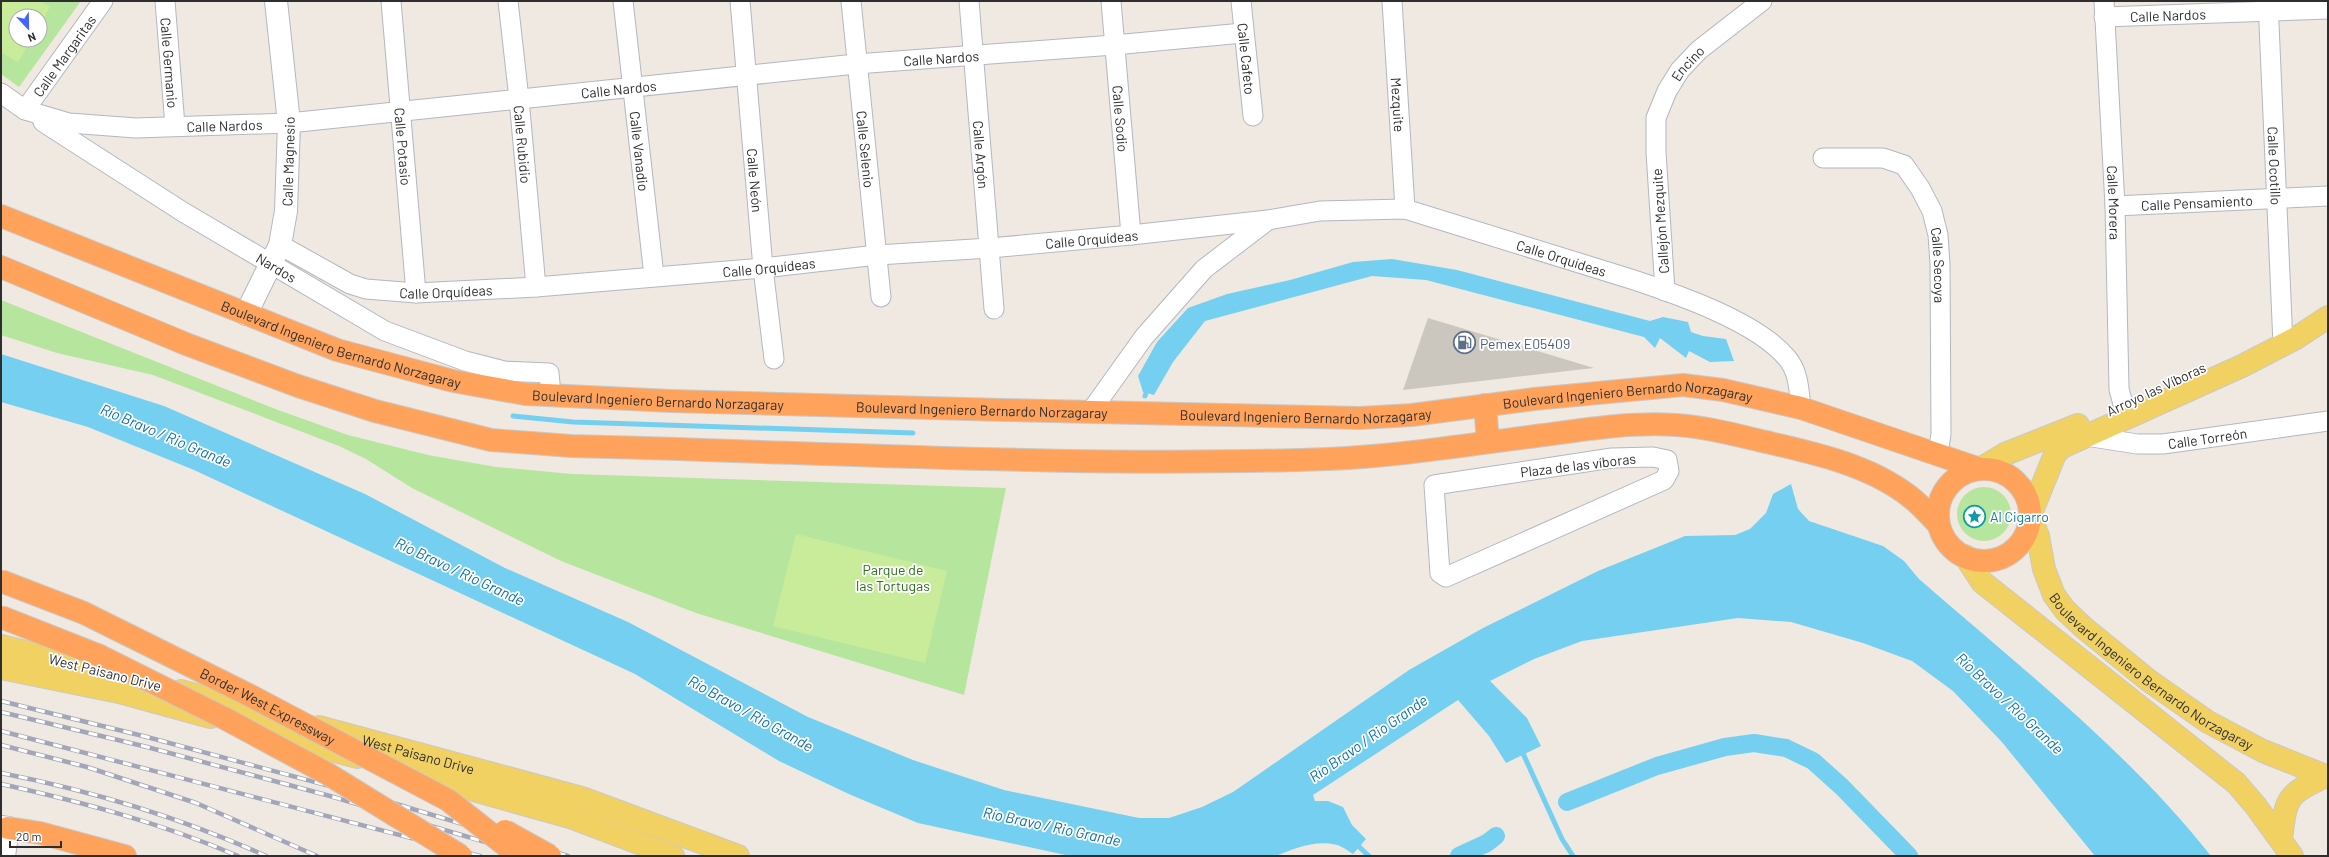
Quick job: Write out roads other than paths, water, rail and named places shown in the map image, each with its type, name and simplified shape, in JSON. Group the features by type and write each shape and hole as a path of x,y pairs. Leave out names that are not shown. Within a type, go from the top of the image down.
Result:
{"highway":[{"name":"Boulevard Ingeniero Bernardo Norzagaray","path":"1,216 337,350 446,379 525,394 550,384 671,400 1233,416 1360,418 1412,415 1534,398 1683,385 1723,390 1801,408 1980,469"},
{"name":"Boulevard Ingeniero Bernardo Norzagaray","path":"1,267 186,344 298,386 376,411 491,440 571,446 1081,462 1328,459 1404,454 1488,442 1638,424 1677,425 1720,431 1812,453 1848,465 1885,481 1908,494 1939,525"},
{"path":"1485,406 1488,442"},
{"path":"1980,469 1995,470 2010,476 2021,487 2028,501 2030,516 2027,531 2019,544 2008,554 1987,560 1965,556 1953,549 1944,538 1939,525 1939,506 1946,488 1967,472 1980,469"},
{"name":"Border West Expressway","path":"1,581 84,612 250,695 448,800 520,856"},
{"path":"1,617 100,656 224,718 328,774 461,856"},
{"path":"448,800 550,856"},
{"path":"5,840 40,833 126,856"}],"main road":[{"name":"Arroyo las Víboras","path":"1980,469 2005,454 2083,430 2242,366 2328,302"},
{"name":"Arroyo las Víboras","path":"2030,516 2058,450 2083,430 2124,404 2328,317"},
{"name":"Boulevard Ingeniero Bernardo Norzagaray","path":"2030,516 2038,536 2044,569 2054,595 2065,610 2083,627 2148,680 2208,722 2263,751 2327,777"},
{"path":"1965,556 1982,582 2221,770 2256,805 2286,848"},
{"name":"West Paisano Drive","path":"1,646 435,757 582,798 738,856"},
{"name":"West Paisano Drive","path":"1,668 119,692 464,787 573,818 673,856"},
{"path":"2286,848 2284,813 2288,800 2297,791 2327,777"}],"street":[{"name":"Calle Margaritas","path":"25,110 103,1"},
{"name":"Calle Germanio","path":"165,1 175,126"},
{"name":"Calle Magnesio","path":"246,314 276,254 286,211 289,123 276,1"},
{"name":"Calle Potasio","path":"392,1 416,293"},
{"name":"Calle Rubidio","path":"508,1 520,98 536,287"},
{"name":"Calle Vanadio","path":"623,1 654,276"},
{"name":"Calle Neón","path":"740,1 763,268 774,359"},
{"name":"Calle Selenio","path":"851,1 856,64 881,297"},
{"name":"Calle Argón","path":"969,1 994,309"},
{"name":"Calle Sodio","path":"1111,1 1131,235"},
{"name":"Calle Cafeto","path":"1241,1 1243,33 1253,116"},
{"name":"Mezquite","path":"1392,1 1405,208"},
{"name":"Encino","path":"1656,152 1656,118 1667,91 1680,70 1699,50 1762,1"},
{"name":"Calle Nardos","path":"2104,9 2268,6 2328,9"},
{"name":"Calle Ocotillo","path":"2268,6 2282,337"},
{"name":"Calle Morera","path":"2104,9 2115,206 2119,389 2124,404"},
{"name":"Calle Nardos","path":"1,93 25,110 69,123 136,128 289,123 856,64 1114,45 1243,33"},
{"name":"Nardos","path":"25,110 183,212 276,254 385,331 465,361 550,384"},
{"name":"Callejón Mezquite","path":"1656,152 1665,291"},
{"name":"Calle Secoya","path":"1824,158 1883,158 1904,165 1920,188 1932,211 1938,235 1940,264 1941,434 1938,454"},
{"name":"Calle Pensamiento","path":"2115,206 2328,196"},
{"name":"Calle Orquídeas","path":"276,254 366,289 416,293 536,287 763,268 877,255 990,248 1131,235 1268,220 1320,211 1405,208 1534,247 1665,291 1746,326 1788,359 1798,379 1801,408"},
{"name":"Calle Orquídeas","path":"1092,411 1144,337 1204,270 1268,220"},
{"name":"Calle Torreón","path":"2083,430 2137,444 2163,444 2328,421"},
{"name":"Plaza de las víboras","path":"1653,457 1667,460 1669,471 1664,480 1446,577 1441,575 1434,485 1612,458 1653,457"}],"water":[{"path":"1392,259 1457,270 1650,321 1663,317 1688,322 1691,332 1703,336 1726,339 1734,361 1710,362 1689,351 1686,358 1660,338 1655,348 1644,337 1426,280 1372,276 1205,321 1173,362 1154,395 1143,392 1138,376 1157,342 1188,308 1227,294 1290,280 1353,262"},
{"name":"Río Bravo / Rio Grande","path":"1,354 164,406 365,494 505,568 628,622 808,717 913,760 1004,790 1139,818 1169,818 1202,807 1233,792 1409,670 1483,628 1598,571 1685,536 1735,535 1750,529 1766,513 1773,494 1791,484 1798,509 1809,521 1883,546 1904,561 1919,579 2072,711 2109,745 2179,818 2211,856 2095,856 2001,741 1953,691 1912,661 1863,643 1791,622 1738,618 1582,641 1534,659 1490,681 1527,718 1541,746 1506,763 1489,736 1458,700 1313,795 1315,801 1328,801 1343,807 1352,825 1366,839 1353,854 1343,847 1329,843 1321,843 1290,850 1275,856 1070,856 918,823 851,795 779,761 635,674 194,470 88,427 1,402"}],"waterway":[{"path":"1145,396 1148,387"},
{"path":"513,416 573,422 913,433"},
{"path":"1567,802 1657,766 1725,747 1754,743 1786,748 1813,761 1842,787 1909,856"},
{"path":"1521,749 1562,839 1573,856"},
{"path":"1459,856 1487,843 1496,836"},
{"path":"1355,843 1369,856"}],"railway":[{"path":"1,701 147,737 393,803 568,856"},
{"path":"1,712 147,747 330,796 532,856"},
{"path":"1,731 480,856"},
{"path":"1,745 87,767 196,803 317,856"},
{"path":"1,773 69,788 136,807 234,842 266,856"},
{"path":"1,784 61,798 151,823 238,856"}],"place":[{"name":"Pemex E05409","path":"1465,343"},
{"name":"Al Cigarro","path":"1974,516"}],"park label":[{"name":"Parque de las Tortugas","path":"893,578"}]}
